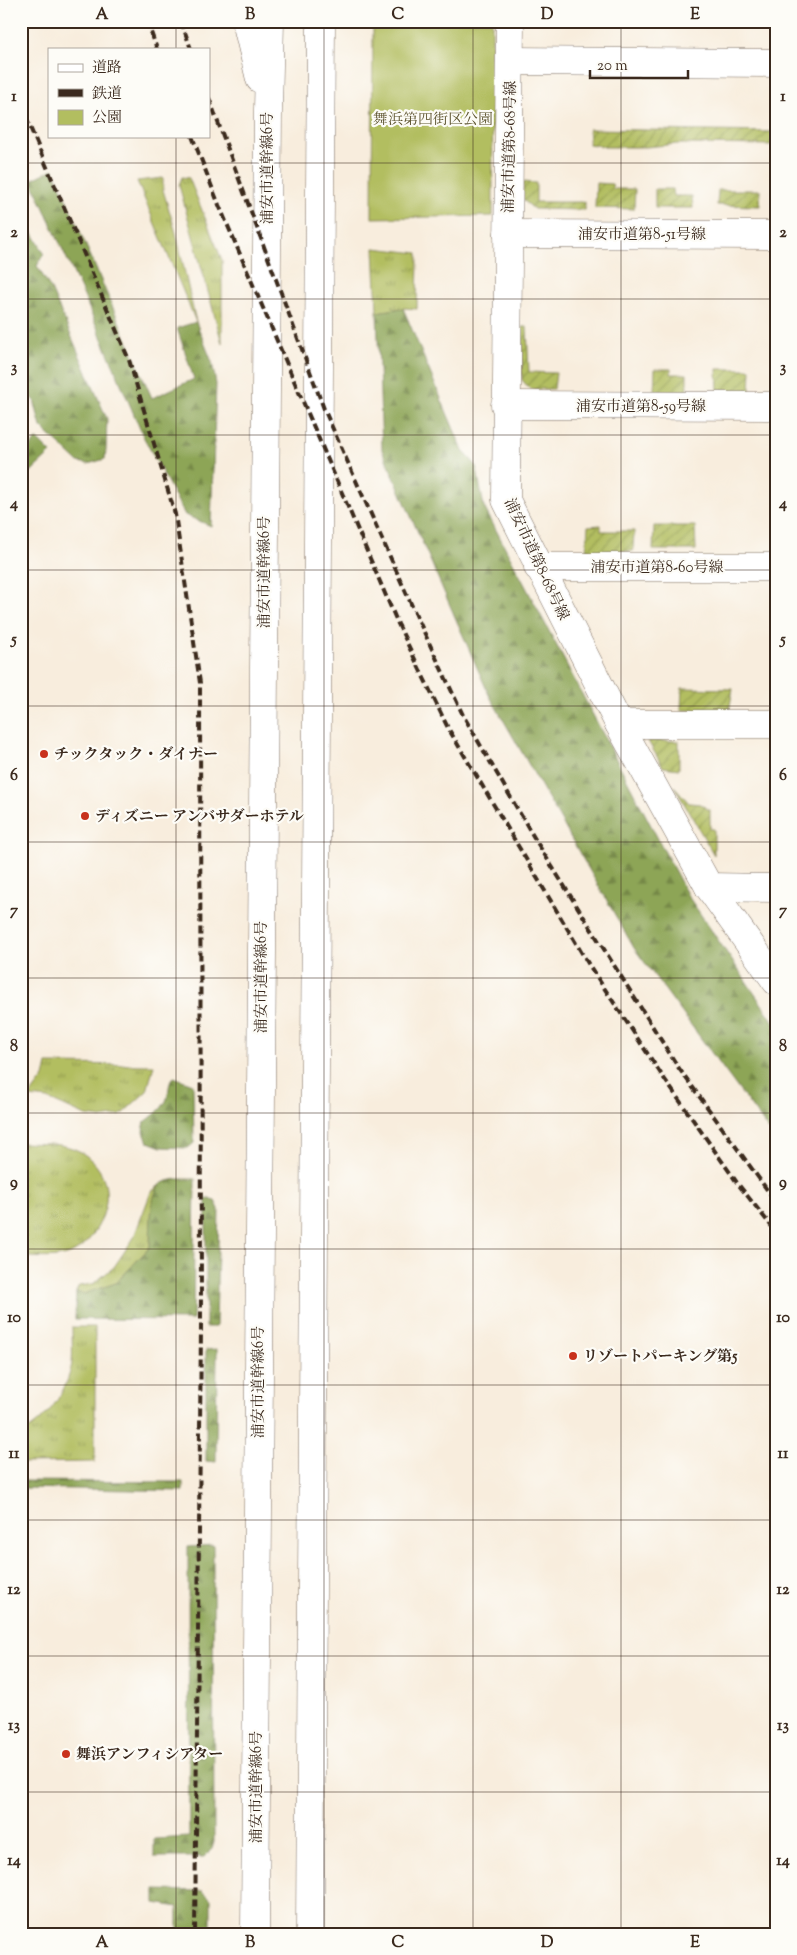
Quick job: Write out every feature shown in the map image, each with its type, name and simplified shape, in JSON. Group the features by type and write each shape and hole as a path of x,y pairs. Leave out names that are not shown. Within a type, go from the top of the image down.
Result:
{"street":[{"path":"246,21 268,110"},
{"name":"浦安市道幹線6号","path":"255,1934 270,21"},
{"path":"310,1934 321,21"},
{"name":"浦安市道第8-68号線","path":"510,21 505,405 506,500 619,724 710,887 776,981"},
{"path":"510,61 776,63"},
{"name":"浦安市道第8-51号線","path":"508,234 776,235"},
{"name":"浦安市道第8-59号線","path":"505,405 776,406"},
{"name":"浦安市道第8-60号線","path":"538,566 776,568"},
{"path":"619,724 776,724"},
{"path":"710,887 776,888"}],"green space":[{"name":"舞浜第四街区公園","path":"373,21 492,21 493,216 372,218"},
{"path":"589,129 776,132 776,145 677,144 646,147 606,147 589,144"},
{"path":"53,169 152,398 194,379 177,328 196,322 212,362 216,384 211,526 185,515 143,436 83,294 31,180"},
{"path":"182,177 189,178 222,260 222,343 179,185"},
{"path":"163,178 163,190 176,233 196,322 137,181"},
{"path":"523,182 536,183 536,202 585,202 585,210 534,209 523,200"},
{"path":"596,183 612,184 613,189 635,189 634,209 595,208"},
{"path":"655,189 673,189 674,196 692,196 693,208 655,208"},
{"path":"718,190 760,190 760,206 717,205"},
{"path":"21,212 44,253 37,266 51,289 107,419 105,459 88,464 78,462 41,427 34,400 21,383"},
{"path":"374,248 418,253 417,309 403,308 377,312"},
{"path":"403,308 463,451 476,465 484,507 688,896 776,1025 776,1140 634,948 489,695 382,450 377,312"},
{"path":"522,327 527,327 529,372 556,373 554,389 530,389 522,380"},
{"path":"655,369 671,369 671,374 687,374 687,393 654,391"},
{"path":"717,369 751,369 750,391 718,391"},
{"path":"38,440 51,453 21,481 21,459 35,441"},
{"path":"601,525 601,531 634,531 633,551 586,551 588,526"},
{"path":"654,526 695,526 696,550 653,550"},
{"path":"682,688 733,689 729,711 681,710"},
{"path":"648,741 679,741 679,769 663,767"},
{"path":"674,786 689,803 701,804 710,811 710,829 714,829 714,855"},
{"path":"47,1064 154,1065 147,1091 121,1115 101,1118 86,1116 48,1099 29,1097 44,1077"},
{"path":"174,1077 193,1084 194,1143 188,1148 161,1147 148,1142 143,1130 145,1122 166,1101 170,1082"},
{"path":"21,1143 52,1144 81,1152 92,1161 104,1181 106,1203 98,1226 82,1246 71,1253 53,1257 21,1257"},
{"path":"177,1179 195,1179 193,1320 75,1319 76,1292 84,1294 116,1283 150,1247 151,1213 154,1196 161,1184"},
{"path":"162,1183 153,1205 150,1247 116,1283 84,1294 76,1292 79,1286 93,1284 114,1267 133,1239 151,1192"},
{"path":"206,1198 215,1201 219,1209 216,1327 206,1327"},
{"path":"72,1327 95,1327 95,1462 21,1463 21,1434 47,1413 61,1395 66,1384 72,1363"},
{"path":"217,1349 216,1462 206,1461 206,1350"},
{"path":"21,1481 183,1482 183,1491 21,1488"},
{"path":"213,1545 214,1842 212,1849 204,1857 154,1857 154,1839 189,1837 188,1547"},
{"path":"155,1890 203,1891 211,1899 211,1934 178,1934 178,1907 155,1903"}],"railway":[{"path":"147,21 157,48"},
{"path":"181,21 191,48"},
{"path":"210,101 324,409 463,715 536,841 678,1067 776,1202"},
{"path":"21,106 129,360 175,514 200,683 201,1327 195,1934"},
{"path":"193,138 219,205 398,624 448,728 589,965 663,1077 738,1184 776,1232"}],"place":[{"name":"チックタック・ダイナー","path":"44,754"},
{"name":"ディズニー アンバサダーホテル","path":"85,816"},
{"name":"リゾートパーキング第5","path":"573,1356"},
{"name":"舞浜アンフィシアター","path":"66,1754"}]}
